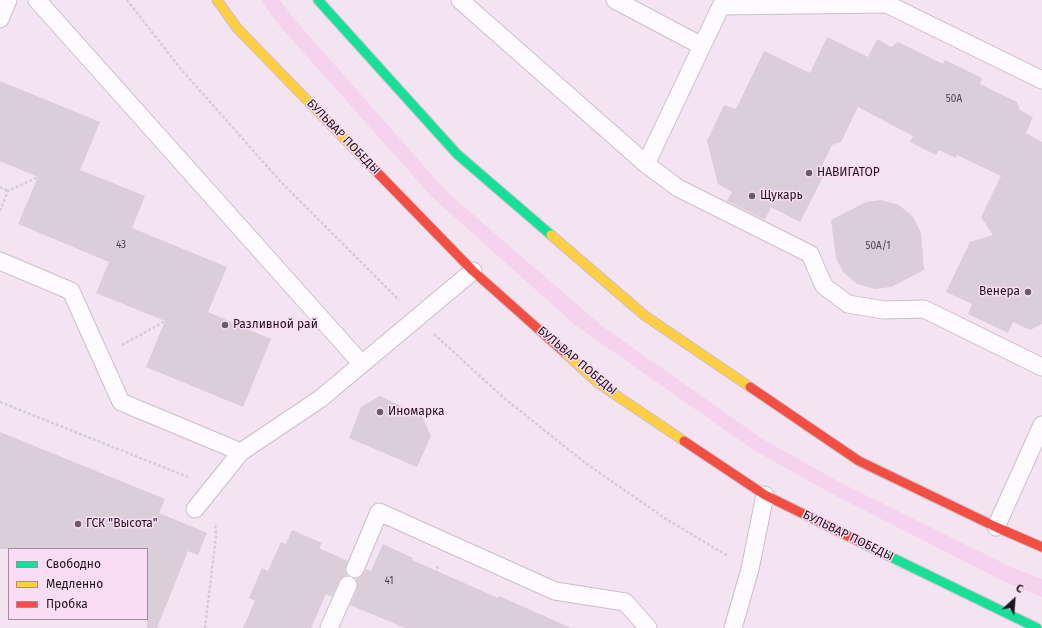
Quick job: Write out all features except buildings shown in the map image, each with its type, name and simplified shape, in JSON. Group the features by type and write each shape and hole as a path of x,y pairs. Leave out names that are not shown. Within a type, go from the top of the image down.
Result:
{"main road":[{"name":"БУЛЬВАР ПОБЕДЫ","path":"217,0 237,28 473,271 598,383 765,495 1037,628"},
{"path":"318,0 457,154 644,316 859,461 996,527 1042,547"}],"lane":[{"path":"0,19 8,0"},
{"path":"37,0 361,363"},
{"path":"460,0 646,164 678,188 810,254 824,286 848,304 884,310 924,309 1042,367"},
{"path":"615,0 702,46"},
{"path":"646,164 722,3 887,4 1042,80"},
{"path":"0,261 71,291 122,402 241,452"},
{"path":"195,509 241,452 320,399 361,363 473,271"},
{"path":"996,527 1038,446 1042,425"},
{"path":"733,628 750,569 765,495"},
{"path":"355,569 379,512 555,591 625,602 648,628"},
{"path":"330,628 348,585"}],"path":[{"path":"0,211 8,191 38,177"},
{"path":"0,188 8,191"},
{"path":"101,357 165,321"},
{"path":"0,402 213,487 216,536 205,628"}],"shaded area":[{"path":"261,0 280,0 294,19 448,193 602,326 761,438 841,483 1013,568 1042,579 1042,597 1005,582 836,496 752,449 575,325 431,196 278,24"}],"traffic: fast":[{"path":"318,0 457,154 551,235"},
{"path":"858,541 1037,628"}],"traffic: slow":[{"path":"217,0 237,28 367,162"},
{"path":"551,235 644,315 750,387"},
{"path":"564,352 598,383 684,441"}],"traffic: jam":[{"path":"367,162 473,271 564,352"},
{"path":"750,387 859,461 996,527 1042,547"},
{"path":"684,441 765,495 858,541"}],"place":[{"name":"НАВИГАТОР","path":"809,173"},
{"name":"Щукарь","path":"752,196"},
{"name":"Венера","path":"1028,292"},
{"name":"Разливной рай","path":"225,325"},
{"name":"Иномарка","path":"380,412"},
{"name":"ГСК \"Высота\"","path":"78,524"}]}
